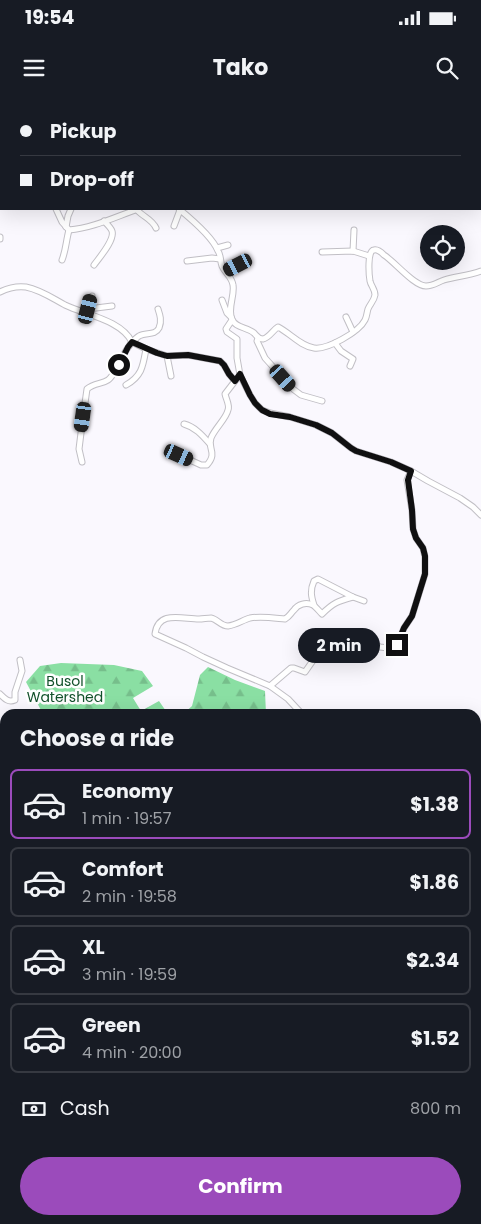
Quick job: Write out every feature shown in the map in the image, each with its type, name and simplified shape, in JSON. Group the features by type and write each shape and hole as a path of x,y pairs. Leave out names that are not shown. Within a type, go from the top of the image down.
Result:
{"main road":[{"path":"32,100 40,100"}],"street":[{"path":"57,210 67,229"},
{"path":"62,260 66,250 68,216 71,210"},
{"path":"67,229 76,229 134,210"},
{"path":"138,210 142,216 153,222 156,228"},
{"path":"174,226 180,210"},
{"path":"181,210 218,248 222,265 233,284 231,318 226,329 227,332 237,339 237,358 240,374 255,403 262,410 270,414 290,417 316,425 332,433 356,451 391,462 411,471 460,498 481,515"},
{"path":"94,265 110,243 112,236 112,231 104,221"},
{"path":"353,251 354,230"},
{"path":"218,248 228,244"},
{"path":"222,300 227,313 236,325 251,331 258,338 264,339 268,337 278,327 310,347 326,347 352,332 364,321 375,295 370,282 369,256 372,250 379,251 391,259 420,285 426,286 442,280 481,272"},
{"path":"322,252 353,251 369,256"},
{"path":"187,261 220,258"},
{"path":"226,271 238,265"},
{"path":"0,292 14,287 25,287 46,293 65,304 88,312 114,325 129,337 132,342 146,349 167,356 188,355 220,361 235,381"},
{"path":"88,312 92,296"},
{"path":"88,312 112,306"},
{"path":"82,462 79,449 87,388 93,384 110,379 132,342 140,336 156,333 159,329 161,318 158,309"},
{"path":"346,317 352,332"},
{"path":"258,338 257,341 265,358 293,390 301,395 322,401"},
{"path":"335,343 341,351 353,359 350,366"},
{"path":"126,385 139,375 146,349"},
{"path":"167,356 171,376"},
{"path":"210,444 215,430 228,412 229,408 225,394 240,374"},
{"path":"179,455 207,465 213,453 210,444 198,431 184,424"},
{"path":"270,686 291,668 305,672 321,649 336,638 343,637 388,648 397,645 404,628 412,616 425,574 423,548 416,538 413,529 408,480 411,471"},
{"path":"353,597 332,605 322,614 314,605 311,596 313,583 316,579 321,580 364,601"},
{"path":"298,709 288,698 270,686 227,668 178,643 157,636 154,632 159,622 163,619 184,617 211,618 228,626 250,618 285,619 288,618 298,605 305,603 314,605"},
{"path":"0,694 8,701 15,700 15,692 22,671 20,660"}],"green space":[{"name":"Busol Watershed","path":"61,663 114,665 142,671 153,686 133,698 140,709 40,709 26,682 40,666"},
{"path":"208,667 235,680 265,691 266,709 189,709 192,706 200,675"},
{"name":"Busol Watershed","path":"159,701 165,709 145,709"}],"route":[{"path":"119,365 132,342 167,356 188,355 220,361 235,381 240,374 250,395 262,410 270,414 307,421 332,433 356,451 391,462 411,471 408,476 408,486 413,529 416,538 423,548 425,574 412,616 406,624 397,645"}]}
